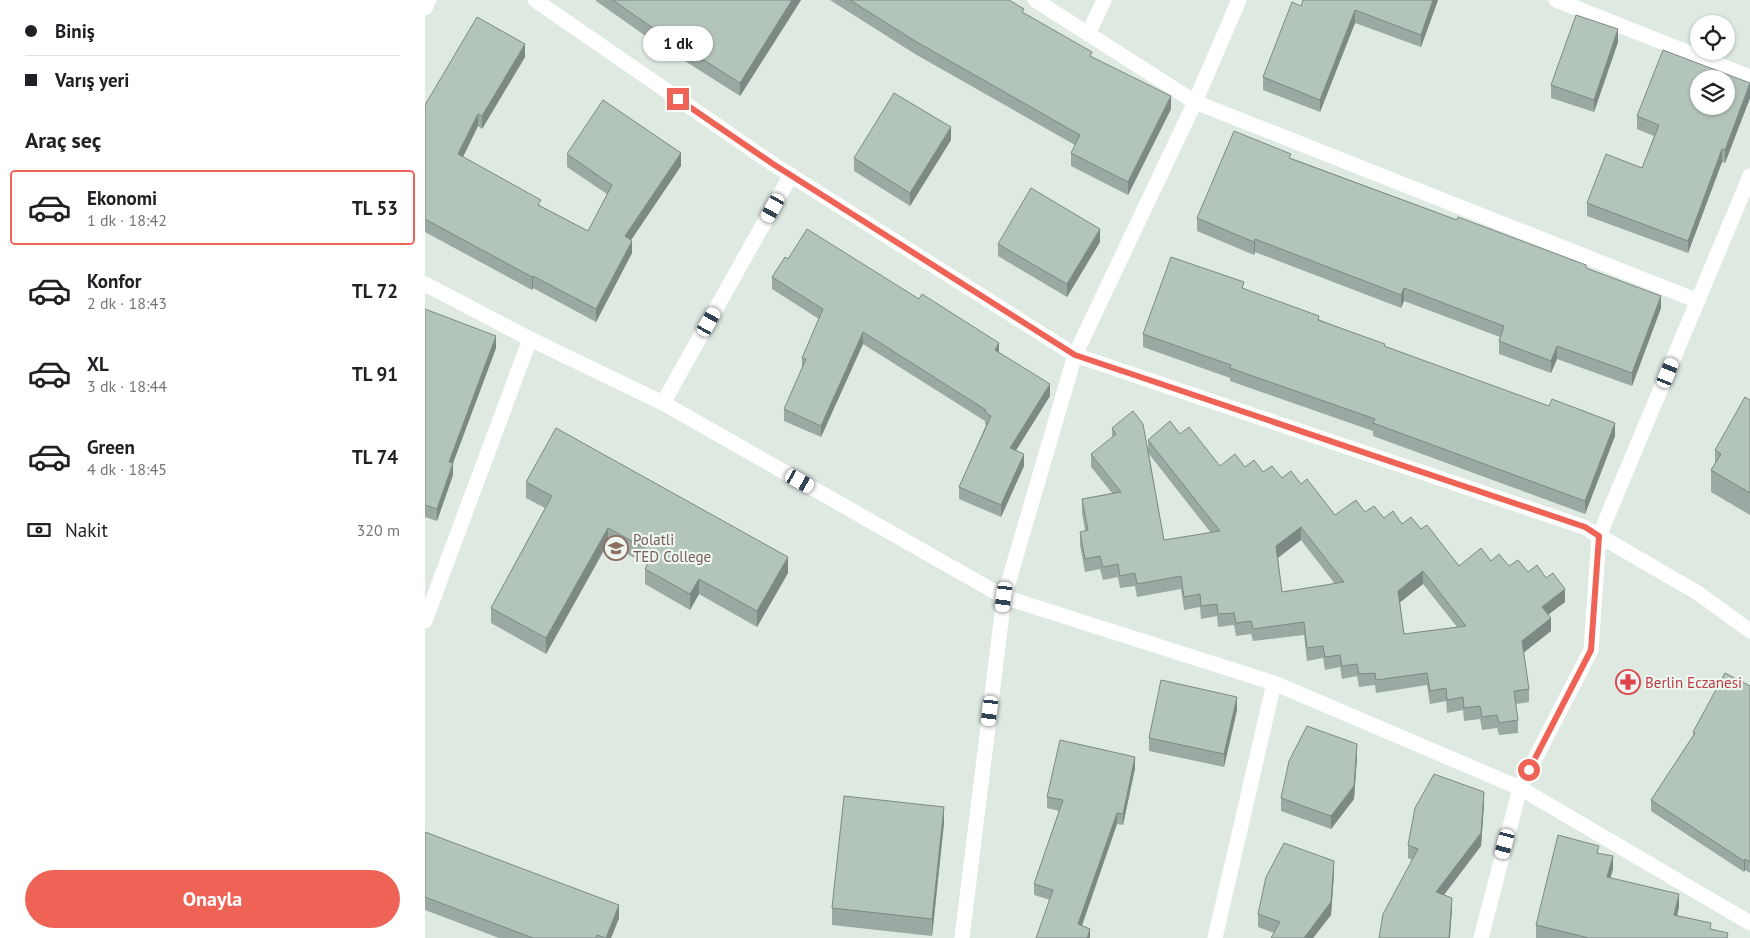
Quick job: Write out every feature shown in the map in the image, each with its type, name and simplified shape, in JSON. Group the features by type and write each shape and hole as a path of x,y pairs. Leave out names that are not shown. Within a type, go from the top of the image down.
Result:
{"street":[{"path":"425,8 429,0"},
{"path":"535,0 791,175 1075,355 1585,527 1699,593 1750,631"},
{"path":"1035,0 1195,102 1698,301"},
{"path":"1088,34 1104,0"},
{"path":"962,938 1004,597 1075,355 1195,102 1239,0"},
{"path":"1556,0 1750,77"},
{"path":"663,403 791,175"},
{"path":"1481,938 1520,788 1591,650 1599,536 1750,176"},
{"path":"425,284 530,339 663,403 1004,597 1274,683 1520,788 1750,923"},
{"path":"425,621 530,339"},
{"path":"1215,938 1274,683"}],"building":[{"path":"613,0 792,0 740,83"},
{"path":"850,0 1009,0 1024,9 1022,12 1092,52 1090,56 1171,96 1128,182 1071,153 1080,135 915,41"},
{"path":"1303,0 1433,0 1421,35 1355,10 1320,100 1263,77 1292,2 1301,6"},
{"path":"1576,15 1618,29 1594,100 1551,85"},
{"path":"477,17 525,44 482,116 478,114 458,154 541,200 538,205 588,231 612,185 567,154 603,100 681,153 625,236 632,241 596,309 425,219 425,105"},
{"path":"1663,50 1716,70 1690,70 1690,115 1735,115 1735,77 1750,83 1725,150 1722,149 1688,241 1587,203 1606,154 1642,168 1659,125 1637,116"},
{"path":"894,93 951,127 910,193 854,158"},
{"path":"1234,131 1291,154 1289,158 1457,220 1458,217 1586,265 1586,268 1661,296 1632,373 1557,346 1551,361 1499,341 1504,326 1404,288 1401,295 1255,239 1254,242 1197,218"},
{"path":"1031,188 1100,229 1067,284 998,244"},
{"path":"807,229 919,299 922,294 999,343 995,350 1050,384 1010,448 1024,454 1001,505 959,487 991,416 985,412 986,410 863,332 821,426 784,409 806,359 802,358 823,309 772,277 785,257 788,259"},
{"path":"1171,257 1244,282 1242,288 1319,316 1318,320 1385,344 1384,346 1549,406 1552,399 1615,423 1585,501 1373,423 1375,419 1230,368 1231,365 1143,334"},
{"path":"425,309 496,336 449,462 453,463 437,509 425,505"},
{"path":"1745,397 1750,400 1750,493 1711,470 1721,454 1715,450"},
{"path":"1133,411 1143,424 1164,540 1220,531 1148,440 1170,421 1180,434 1189,427 1220,466 1235,454 1245,467 1254,460 1263,472 1272,466 1282,478 1291,471 1301,484 1307,479 1335,515 1356,500 1365,512 1374,506 1384,518 1393,511 1402,524 1411,517 1421,529 1427,525 1459,566 1481,548 1491,561 1499,554 1509,566 1518,560 1528,572 1537,565 1546,578 1553,573 1565,589 1542,607 1551,618 1522,641 1529,689 1514,691 1518,720 1499,723 1497,715 1482,717 1480,706 1464,708 1463,697 1447,700 1446,688 1430,691 1427,673 1376,680 1375,673 1359,674 1357,664 1342,666 1340,655 1325,657 1323,646 1307,648 1304,622 1253,629 1251,621 1236,623 1234,613 1218,614 1217,604 1201,606 1200,594 1184,597 1181,576 1137,584 1135,573 1120,576 1118,564 1103,567 1100,556 1085,559 1080,532 1088,530 1082,499 1121,492 1091,454 1116,434 1112,428","holes":["1301,527 1344,582 1282,592 1276,546","1423,571 1466,626 1404,634 1398,591"]},
{"path":"556,428 788,557 757,611 699,579 690,594 645,569 654,553 608,528 546,638 491,608 552,496 526,482"},
{"path":"1725,673 1750,686 1750,862 1745,859 1744,861 1651,800 1695,733 1693,732"},
{"path":"1161,680 1237,697 1224,754 1149,738"},
{"path":"1307,726 1357,744 1354,786 1331,816 1281,798 1289,761"},
{"path":"1060,740 1135,757 1123,814 1117,813 1078,924 1090,929 1087,938 1036,938 1053,890 1034,884 1063,800 1047,797"},
{"path":"1434,774 1484,792 1481,833 1436,892 1452,898 1449,938 1379,938 1383,914 1418,849 1408,845 1415,808"},
{"path":"844,796 944,807 932,919 832,908"},
{"path":"425,832 619,905 606,938 597,935 596,938 533,938 425,897"},
{"path":"1558,835 1599,846 1597,853 1613,856 1607,877 1679,894 1674,915 1711,923 1710,929 1728,933 1727,938 1589,938 1536,925"},
{"path":"1284,843 1334,861 1331,902 1304,938 1271,938 1280,922 1258,914 1266,877"}],"place":[{"name":"Polatli TED College","path":"616,548"},
{"name":"Berlin Eczanesi","path":"1628,682"}],"route":[{"path":"678,99 773,164 1075,355 1585,527 1599,536 1591,650 1529,770"}]}
